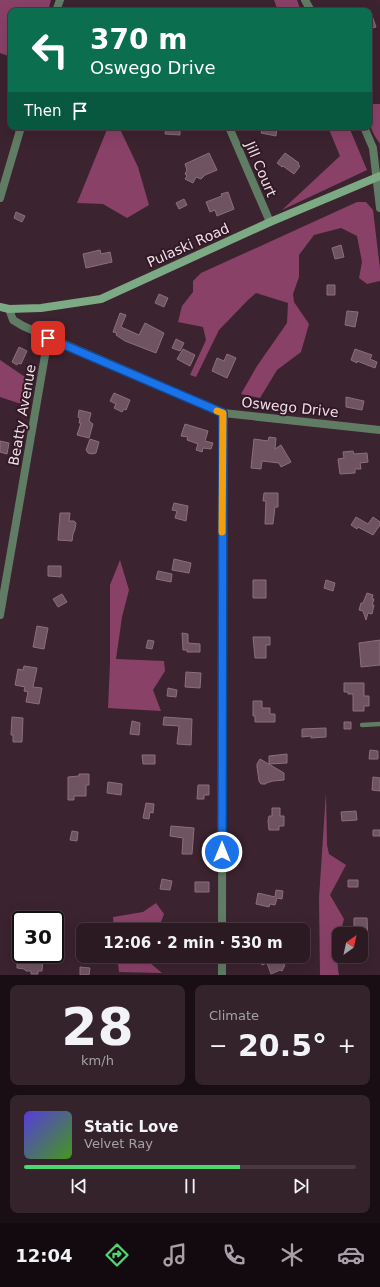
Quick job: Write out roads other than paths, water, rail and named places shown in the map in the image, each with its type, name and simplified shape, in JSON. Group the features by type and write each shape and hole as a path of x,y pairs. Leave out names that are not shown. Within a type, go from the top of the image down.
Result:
{"main road":[{"name":"Pulaski Road","path":"0,307 9,309 40,308 101,299 270,222 378,177"}],"street":[{"path":"0,198 20,130"},
{"name":"Jill Court","path":"231,130 270,222"},
{"path":"365,130 373,148 378,177 380,208"},
{"name":"Oswego Drive","path":"9,309 13,320 48,338 223,413 380,430"},
{"name":"Beatty Avenue","path":"0,615 48,338"},
{"path":"222,923 223,413"},
{"path":"222,963 222,975"}],"lane":[{"path":"362,725 380,724"}]}
